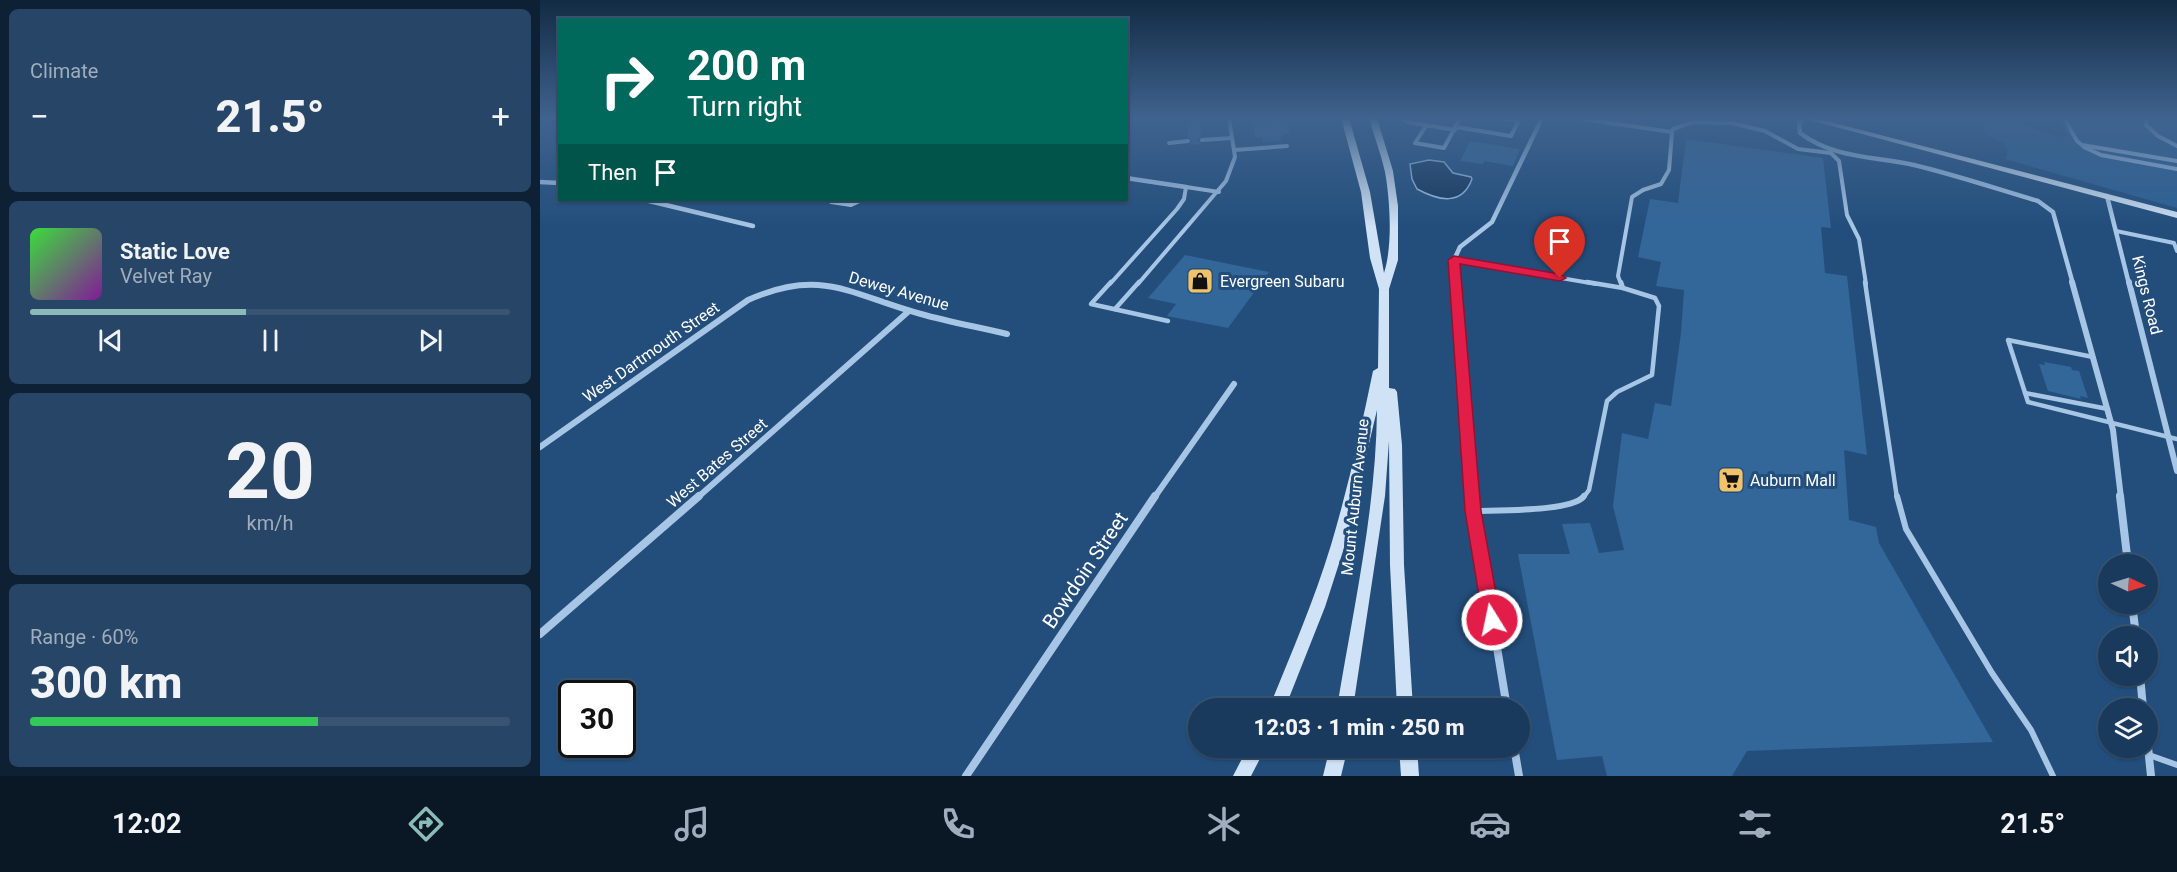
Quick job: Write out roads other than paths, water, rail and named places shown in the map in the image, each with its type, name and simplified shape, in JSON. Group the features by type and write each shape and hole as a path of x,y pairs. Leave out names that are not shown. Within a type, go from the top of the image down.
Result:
{"main road":[{"name":"Mount Auburn Avenue","path":"1355,154 1368,204 1376,270 1384,289"},
{"name":"Mount Auburn Avenue","path":"1347,698 1378,496 1383,440 1384,289 1393,260 1393,206 1389,171 1384,154"},
{"path":"1947,154 2177,215"},
{"path":"1964,154 2056,182"},
{"path":"1280,698 1312,623 1338,545 1356,476 1385,344"},
{"path":"1385,344 1396,445 1397,565 1404,698"},
{"path":"1242,776 1251,758"},
{"path":"1332,776 1336,758"},
{"path":"1409,758 1410,776"}],"street":[{"path":"1505,698 1473,511 1454,260 1460,247 1492,222 1525,154"},
{"path":"1839,154 1912,165 2049,207 2054,217 2111,422 2127,554"},
{"path":"1128,178 1186,187"},
{"path":"540,182 558,183"},
{"name":"Kings Road","path":"2107,196 2177,471"},
{"path":"649,201 753,226"},
{"name":"Dewey Avenue","path":"781,286 811,283 842,288 885,300 909,311 1008,334"},
{"name":"West Dartmouth Street","path":"540,447 748,300 781,286"},
{"name":"West Bates Street","path":"540,634 799,410 909,311"},
{"name":"Bowdoin Street","path":"966,776 1161,487 1234,384"},
{"path":"1516,758 1519,776"},
{"path":"2149,758 2151,776"}],"lane":[{"path":"1115,309 1219,192 1236,164 1235,154"},
{"path":"1623,288 1618,276 1632,197 1643,190 1661,184 1669,170 1670,154"},
{"path":"1832,154 1839,161 1847,215 1859,239 1898,502 1906,529 1992,673 2031,730 2053,776"},
{"path":"2099,154 2177,169"},
{"path":"2137,154 2177,161"},
{"path":"1168,321 1091,304 1177,209 1184,199 1186,187 1219,192"},
{"path":"831,201 851,205 860,201"},
{"path":"2116,231 2175,243 2177,250"},
{"path":"1454,260 1623,288 1655,298 1659,306 1652,375 1639,384 1616,390 1607,401 1589,490 1581,501 1554,508 1473,511"},
{"path":"2093,357 2008,340 2028,402 2177,439"},
{"path":"2025,393 2108,409"},
{"path":"2158,756 2177,765"}],"place":[{"name":"Evergreen Subaru","path":"1200,281"},
{"name":"Auburn Mall","path":"1731,480"}]}
